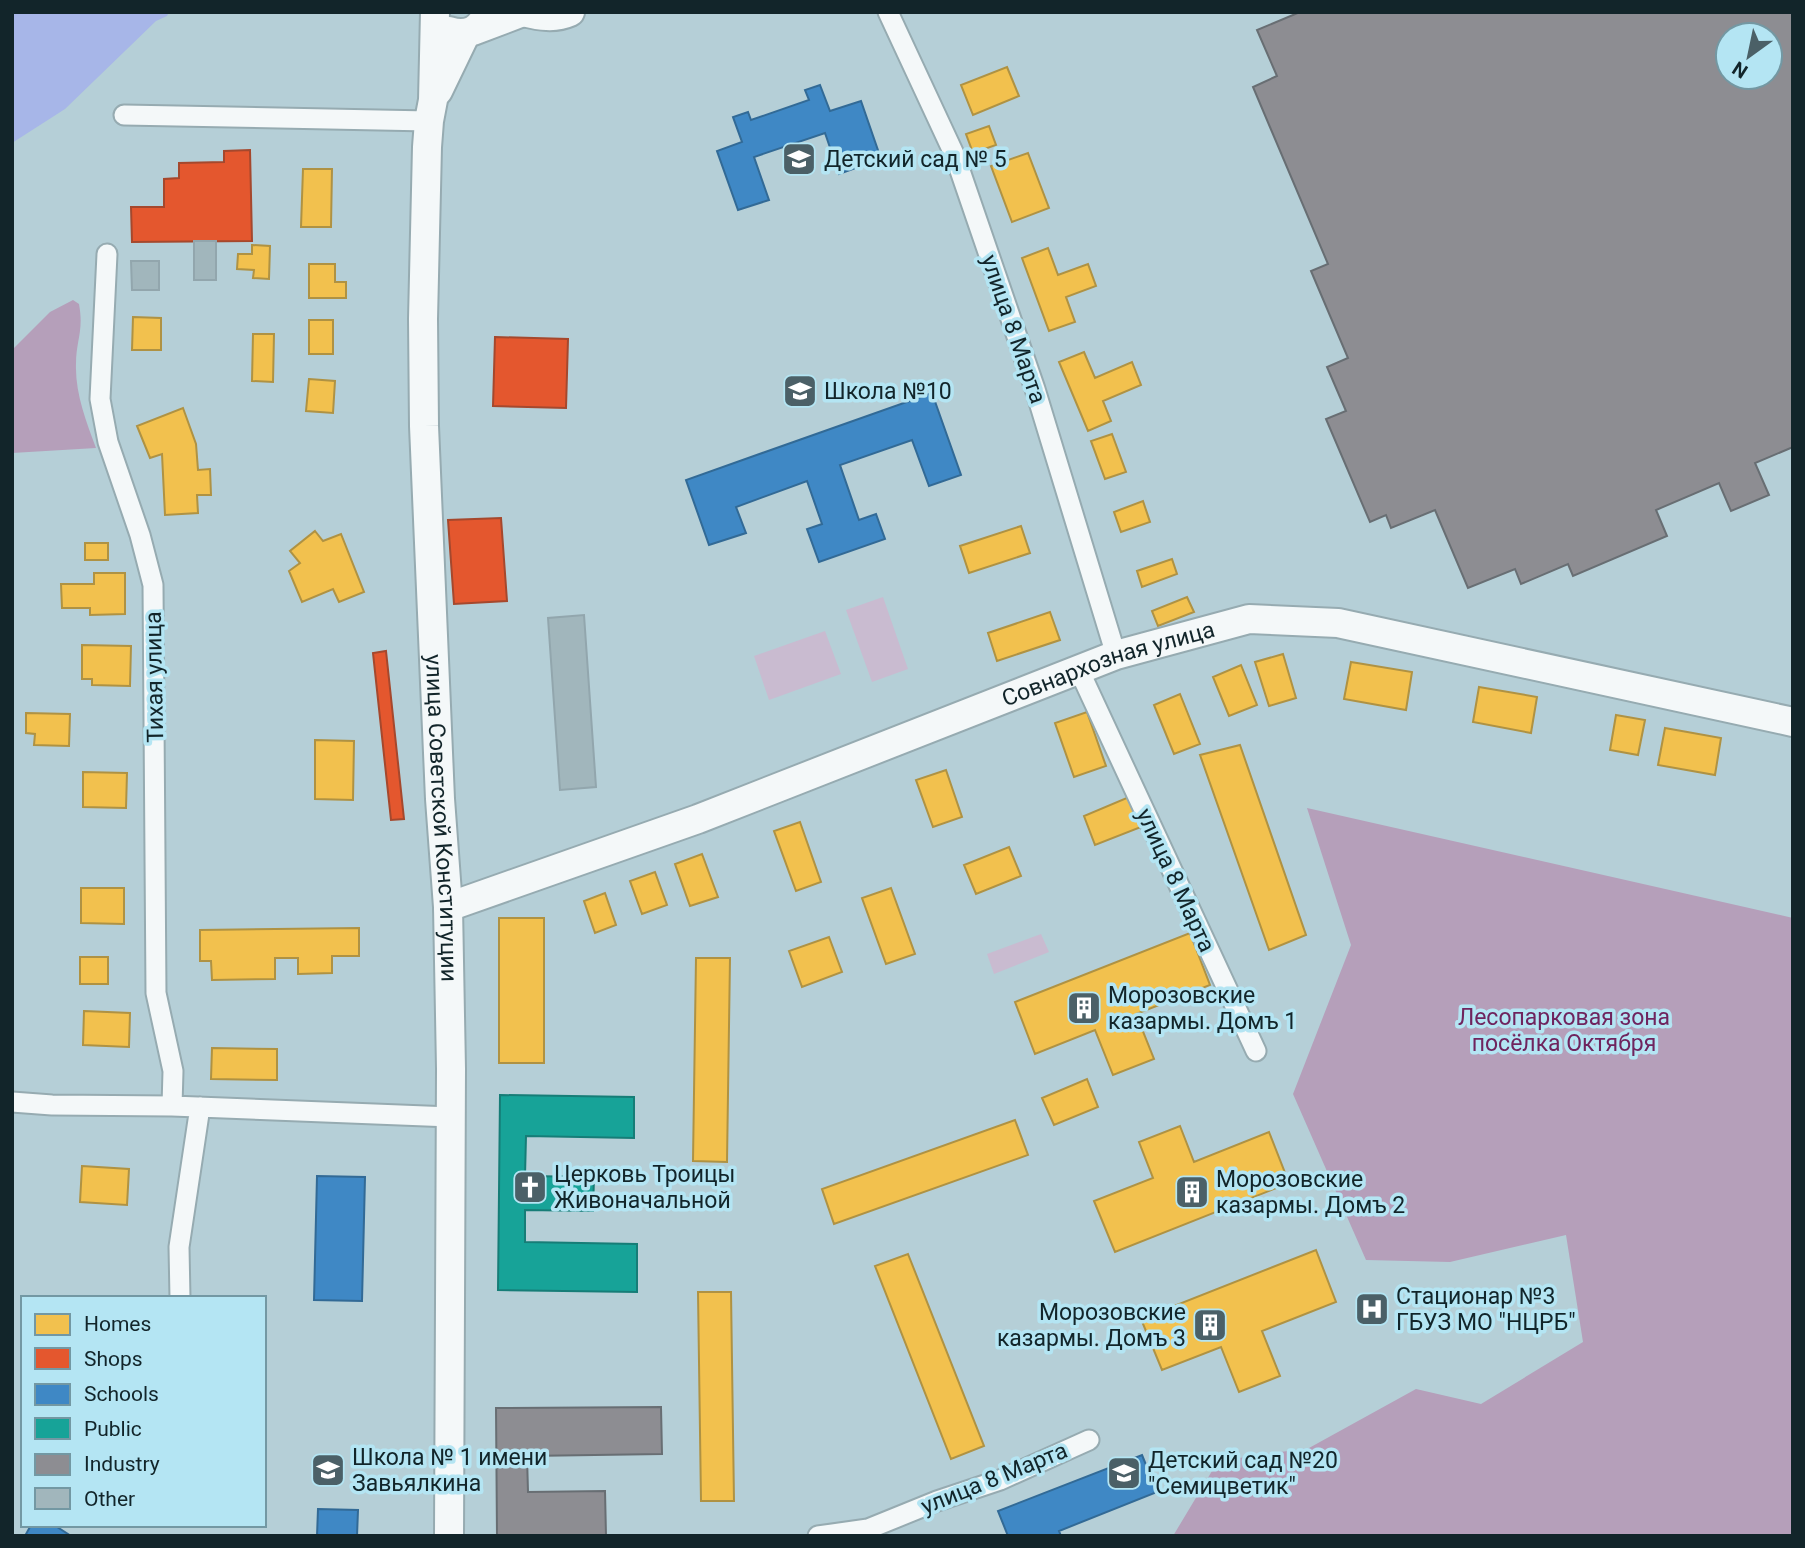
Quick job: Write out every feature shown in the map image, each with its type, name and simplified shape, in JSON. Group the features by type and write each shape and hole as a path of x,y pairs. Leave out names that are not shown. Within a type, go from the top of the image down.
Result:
{"street":[{"path":"435,12 442,26 449,31 523,12 541,17 561,16 570,12"},
{"name":"улица Советской Конституции","path":"435,12 424,306 424,426 439,785 448,907 451,1117 449,1536"},
{"name":"улица 8 Марта","path":"888,12 955,156 1035,389 1116,655"},
{"path":"124,115 431,111 475,26"},
{"name":"Тихая улица","path":"107,254 100,399 108,442 140,535 152,585 156,993 173,1071 172,1106"},
{"name":"Совнархозная улица","path":"448,907 698,819 1116,655 1249,620 1338,622 1793,722"},
{"name":"улица 8 Марта","path":"1079,670 1256,1051"},
{"path":"12,1102 451,1117"},
{"path":"180,1296 179,1247 200,1107"},
{"name":"улица 8 Марта","path":"818,1536 869,1529 937,1501 1000,1480 1089,1440"}],"shaded area":[{"path":"883,597 908,669 872,682 846,610"},
{"path":"825,631 841,674 769,700 754,656"},
{"path":"1041,934 1049,952 994,974 987,954"}],"green space":[{"path":"73,300 79,304 80,313 76,356 77,386 96,448 12,453 12,350 50,312"},
{"name":"Лесопарковая зона посёлка Октября","path":"1307,808 1793,918 1793,1536 1173,1536 1218,1461 1309,1448 1416,1389 1481,1404 1583,1342 1566,1235 1450,1262 1366,1260 1293,1094 1351,945"}],"water":[{"path":"12,12 169,12 167,16 156,21 65,109 12,143"}],"building: Homes":[{"path":"1007,67 1019,96 973,115 961,85"},
{"path":"989,126 996,145 973,153 966,134"},
{"path":"1028,153 1049,208 1012,222 991,166"},
{"path":"303,169 332,169 331,227 301,227"},
{"path":"252,245 270,246 269,279 253,278 254,270 237,269 238,254 252,254"},
{"path":"1048,248 1058,275 1088,264 1096,286 1066,297 1075,322 1049,331 1022,258"},
{"path":"309,264 335,264 335,282 346,282 346,298 309,298"},
{"path":"133,317 161,318 161,350 132,350"},
{"path":"309,320 333,320 333,354 309,354"},
{"path":"253,334 274,334 273,382 252,381"},
{"path":"1084,352 1095,378 1132,362 1141,385 1103,401 1111,421 1088,431 1059,362"},
{"path":"309,379 335,381 333,413 306,411"},
{"path":"183,408 196,444 198,470 210,469 211,495 197,495 198,513 165,515 162,454 150,458 137,426"},
{"path":"1112,434 1126,472 1105,479 1091,441"},
{"path":"1143,501 1150,522 1121,532 1114,512"},
{"path":"1021,526 1030,553 969,573 960,546"},
{"path":"315,531 323,541 341,534 364,592 339,602 333,589 302,602 289,571 300,563 290,551"},
{"path":"85,543 108,543 108,560 85,560"},
{"path":"1172,559 1177,574 1142,587 1137,571"},
{"path":"94,573 125,573 125,614 90,615 90,608 62,608 61,584 94,584"},
{"path":"1187,597 1194,612 1158,626 1152,611"},
{"path":"1050,612 1060,640 997,661 988,633"},
{"path":"82,645 131,646 130,686 92,685 92,679 82,679"},
{"path":"1283,654 1296,698 1269,706 1255,662"},
{"path":"1351,662 1412,672 1406,710 1344,699"},
{"path":"1241,665 1257,705 1229,716 1213,677"},
{"path":"1479,687 1537,697 1531,733 1473,722"},
{"path":"1180,694 1200,744 1174,754 1154,705"},
{"path":"1087,712 1106,766 1074,777 1055,723"},
{"path":"26,713 70,714 69,746 34,745 35,734 26,733"},
{"path":"1616,715 1645,720 1638,755 1610,750"},
{"path":"1665,728 1721,738 1715,775 1658,765"},
{"path":"315,740 354,741 353,800 315,799"},
{"path":"1240,745 1306,935 1269,950 1200,755"},
{"path":"946,770 962,817 933,827 916,780"},
{"path":"83,772 127,773 126,808 83,807"},
{"path":"1129,797 1141,827 1095,845 1084,816"},
{"path":"800,822 821,882 796,891 774,831"},
{"path":"1009,847 1021,876 976,894 964,865"},
{"path":"702,854 718,897 690,906 675,864"},
{"path":"655,872 667,905 642,914 630,881"},
{"path":"81,888 124,888 124,924 81,923"},
{"path":"891,888 915,954 886,964 862,898"},
{"path":"605,893 616,925 595,933 584,901"},
{"path":"499,918 544,918 544,1063 499,1063"},
{"path":"359,928 359,956 332,956 332,973 298,974 298,958 275,958 275,979 212,980 211,961 200,961 200,930"},
{"name":"Морозовские казармы. Домъ 1","path":"1190,933 1210,985 1136,1014 1154,1059 1113,1075 1095,1030 1035,1054 1015,1002"},
{"path":"829,937 842,972 802,987 789,951"},
{"path":"80,957 108,957 108,984 80,984"},
{"path":"696,958 730,958 727,1162 693,1161"},
{"path":"84,1011 130,1013 129,1047 83,1045"},
{"path":"212,1048 277,1049 277,1080 211,1079"},
{"path":"1087,1079 1098,1107 1054,1125 1042,1098"},
{"path":"1015,1120 1028,1155 834,1224 822,1189"},
{"name":"Морозовские казармы. Домъ 2","path":"1180,1126 1194,1162 1269,1132 1289,1183 1115,1252 1094,1201 1153,1178 1139,1142"},
{"path":"82,1166 129,1169 127,1205 80,1202"},
{"name":"Морозовские казармы. Домъ 3","path":"1316,1250 1336,1302 1262,1331 1280,1376 1239,1392 1221,1347 1162,1370 1141,1319"},
{"path":"908,1254 984,1446 951,1459 875,1266"},
{"path":"698,1292 731,1292 734,1501 701,1501"}],"building: Shops":[{"path":"250,150 252,241 132,242 131,207 164,207 164,179 179,178 179,163 224,162 224,151"},
{"path":"495,337 568,339 566,408 493,406"},
{"path":"501,518 507,601 454,604 448,520"},
{"path":"386,651 404,819 391,820 373,653"}],"building: Schools":[{"path":"820,85 830,111 861,101 881,159 839,174 825,133 754,157 769,200 738,210 717,151 742,142 733,117 748,112 751,120 809,100 805,90"},
{"path":"932,393 961,475 929,486 912,440 840,465 859,520 876,514 885,539 819,562 807,529 822,524 807,481 736,507 746,533 709,545 686,480"},
{"path":"317,1176 365,1177 362,1301 314,1300"},
{"name":"Детский сад №20 \"Семицветик\"","path":"1142,1455 1157,1492 1059,1531 1061,1536 1008,1536 998,1511"},
{"path":"318,1509 358,1510 357,1536 317,1536"},
{"path":"30,1527 57,1527 71,1536 25,1536"}],"building: Public":[{"path":"500,1095 634,1097 634,1138 526,1136 525,1176 594,1177 593,1211 525,1210 525,1242 637,1244 637,1292 498,1290"}],"building: Industry":[{"path":"1300,12 1793,12 1793,447 1755,463 1769,495 1731,511 1719,483 1656,510 1667,536 1573,576 1568,564 1521,584 1515,569 1468,588 1435,510 1391,528 1386,515 1370,522 1326,419 1346,411 1327,367 1348,358 1311,271 1328,264 1253,87 1277,76 1257,30"},
{"path":"661,1407 662,1454 527,1456 528,1492 605,1491 606,1536 497,1536 496,1408"}],"building: Other":[{"path":"194,241 216,241 216,280 194,280"},
{"path":"131,261 159,261 159,290 132,290"},
{"path":"584,615 596,787 560,790 548,618"}],"place":[{"name":"Детский сад № 5","path":"799,159"},
{"name":"Школа №10","path":"800,391"},
{"name":"Морозовские казармы. Домъ 1","path":"1084,1008"},
{"name":"Церковь Троицы Живоначальной","path":"530,1187"},
{"name":"Морозовские казармы. Домъ 2","path":"1192,1192"},
{"name":"Стационар №3 ГБУЗ МО \"НЦРБ\"","path":"1372,1309"},
{"name":"Морозовские казармы. Домъ 3","path":"1210,1325"},
{"name":"Школа № 1 имени Завьялкина","path":"328,1470"},
{"name":"Детский сад №20 \"Семицветик\"","path":"1124,1473"}]}
